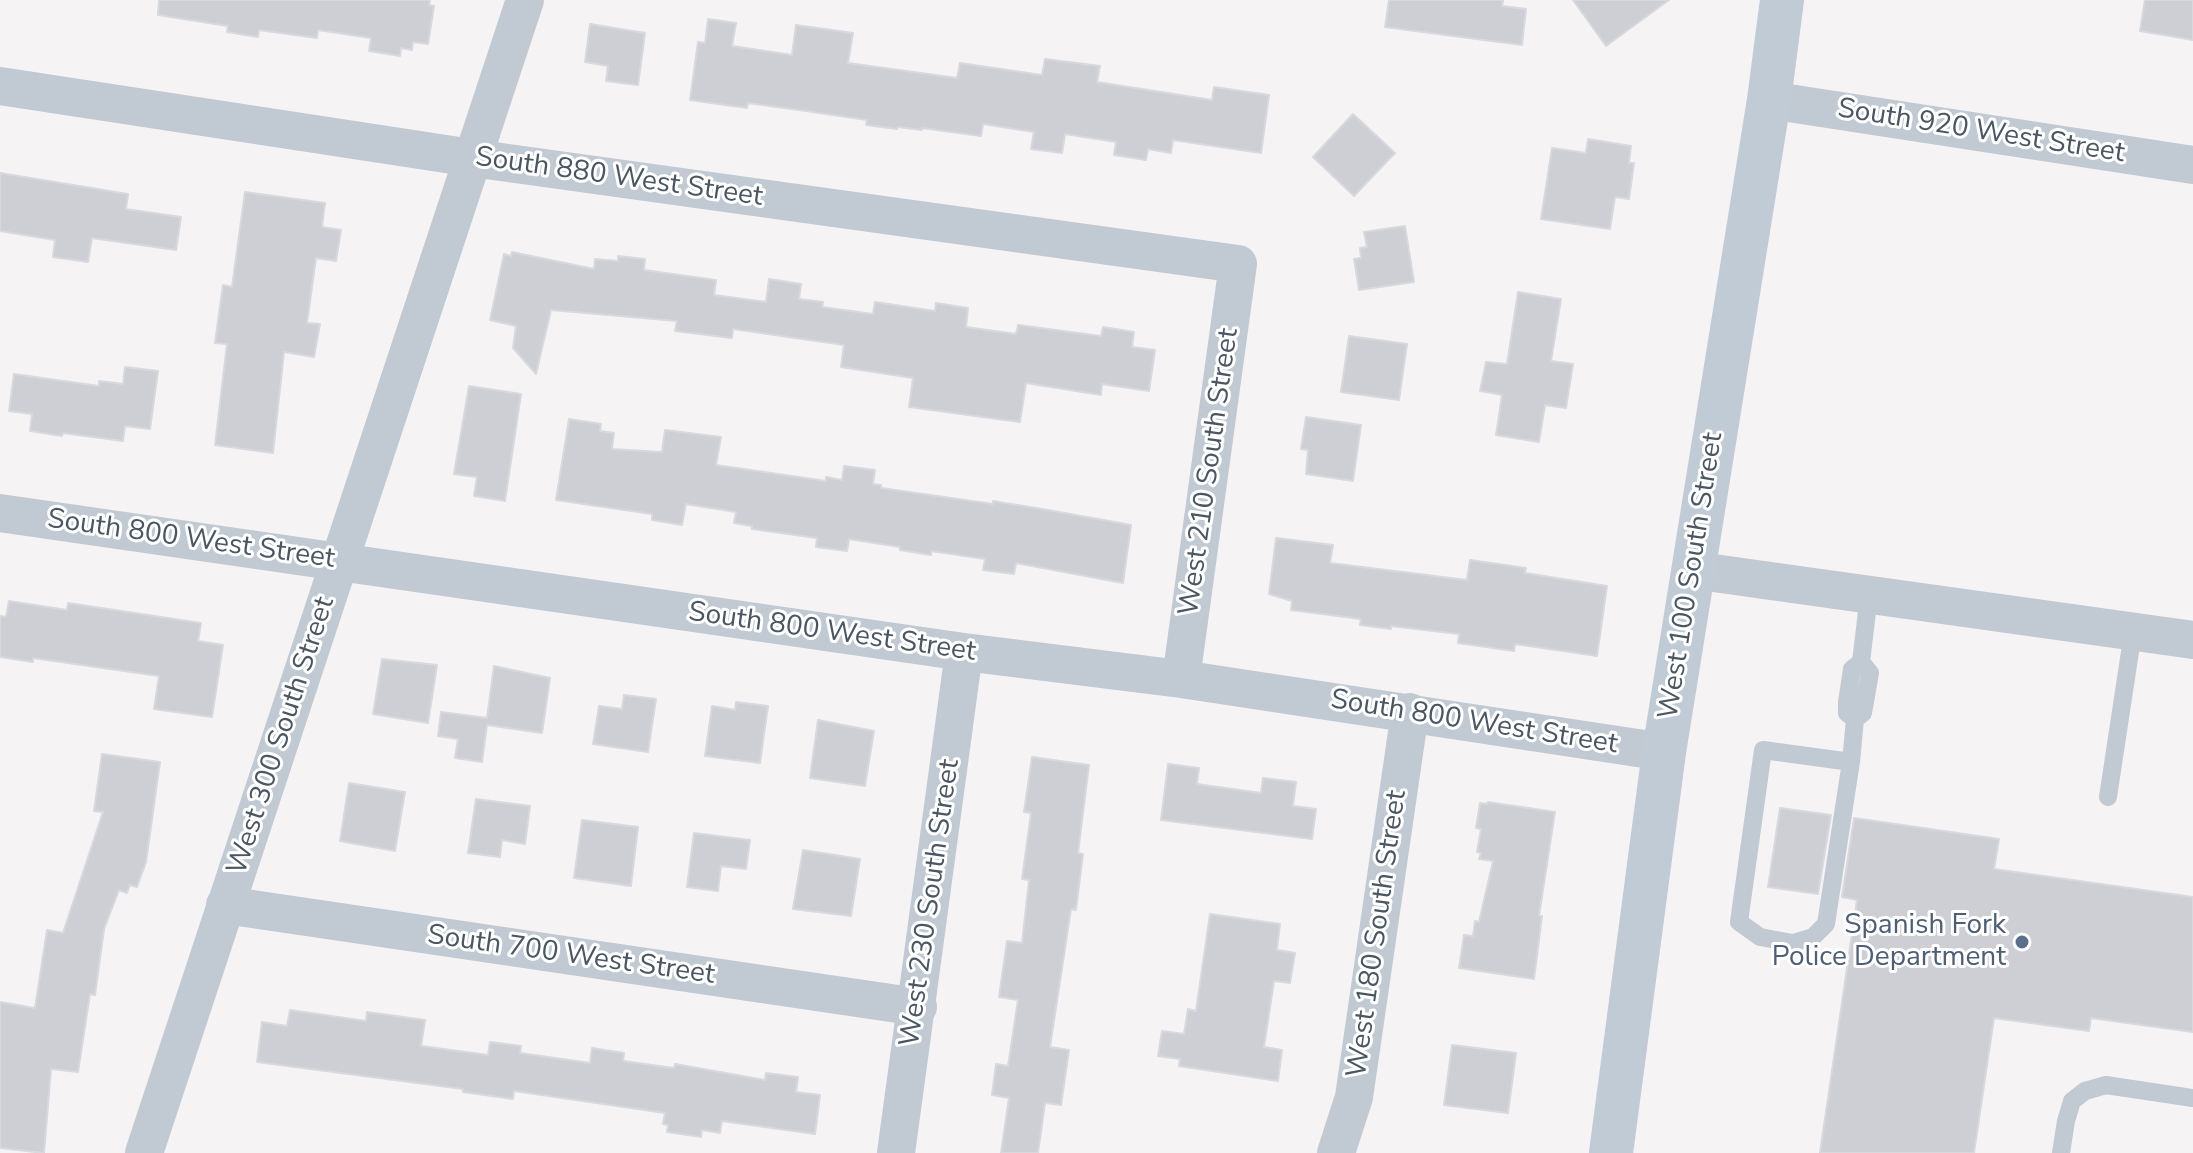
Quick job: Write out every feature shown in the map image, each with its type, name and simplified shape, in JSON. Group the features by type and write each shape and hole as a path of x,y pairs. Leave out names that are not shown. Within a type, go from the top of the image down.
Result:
{"street":[{"name":"West 300 South Street","path":"144,1153 525,0"},
{"name":"West 100 South Street","path":"1611,1153 1664,752 1769,100 1782,0"},
{"name":"South 880 West Street","path":"0,86 472,158 1238,264"},
{"name":"South 920 West Street","path":"1769,100 2193,165"},
{"name":"West 210 South Street","path":"1181,679 1238,264"},
{"name":"South 800 West Street","path":"0,513 964,652 1181,679 1664,752"},
{"path":"1692,570 2193,640"},
{"name":"West 230 South Street","path":"896,1153 964,652"},
{"name":"West 180 South Street","path":"1336,1153 1354,1097 1410,712"},
{"name":"South 700 West Street","path":"225,905 918,1007"}],"lane":[{"path":"1851,762 1763,750 1739,922 1760,937 1793,943 1813,937 1826,924 1851,762 1855,719 1847,713 1847,702 1852,669 1861,662 1869,595"},
{"path":"2108,797 2133,632"},
{"path":"2061,1153 2072,1101 2085,1091 2106,1085 2193,1098"}],"building":[{"path":"159,0 430,0 429,5 434,6 428,44 413,42 412,50 401,48 400,56 369,51 371,38 318,30 317,38 259,30 258,37 227,32 228,26 158,15"},
{"path":"1389,0 1503,0 1502,6 1526,9 1522,45 1385,27"},
{"path":"1573,0 1669,0 1606,46"},
{"path":"2145,0 2193,0 2193,40 2140,31"},
{"path":"708,19 736,23 732,46 792,55 796,25 853,33 848,63 957,78 960,63 1042,75 1045,59 1100,66 1097,82 1212,100 1214,87 1269,95 1261,153 1173,140 1171,153 1148,149 1146,160 1114,155 1116,142 1065,134 1062,153 1031,149 1034,132 983,124 981,136 866,125 867,120 748,103 747,108 690,100 698,42 705,43"},
{"path":"590,24 645,33 638,85 606,81 608,66 585,62"},
{"path":"1353,114 1395,153 1354,196 1313,157"},
{"path":"1588,139 1631,146 1629,163 1634,163 1629,199 1615,197 1610,229 1541,219 1552,148 1586,153"},
{"path":"0,173 128,194 126,209 181,217 176,250 92,238 88,262 53,257 55,240 0,231"},
{"path":"245,192 325,203 322,227 341,230 336,261 316,258 307,323 320,324 314,357 284,352 273,453 215,445 227,344 215,343 223,285 232,287"},
{"path":"1405,226 1414,282 1359,290 1354,259 1361,258 1360,248 1367,247 1364,232"},
{"path":"512,252 594,269 595,259 618,261 618,256 645,259 644,270 716,280 714,295 766,302 769,279 801,284 799,299 823,302 822,307 873,314 875,302 935,311 936,303 968,308 966,327 1016,334 1018,325 1101,336 1103,327 1134,332 1132,347 1155,350 1149,391 1102,384 1101,395 1026,383 1020,422 909,407 913,378 841,367 844,345 733,329 732,338 675,331 677,321 551,310 536,374 513,348 516,326 490,320 504,254 511,256"},
{"path":"1518,292 1561,299 1551,361 1573,364 1566,408 1545,405 1539,442 1496,435 1502,395 1480,391 1486,362 1507,364"},
{"path":"1349,336 1407,344 1399,400 1341,392"},
{"path":"125,367 158,371 150,429 125,426 123,441 30,431 32,414 9,411 14,374 99,386 99,381 123,384"},
{"path":"469,386 521,394 505,501 474,496 477,477 454,474"},
{"path":"1306,417 1361,425 1353,481 1306,474 1308,450 1301,449"},
{"path":"569,419 601,424 600,431 614,433 612,449 662,452 665,430 721,437 716,465 826,481 826,477 842,480 844,466 875,470 873,484 881,485 881,488 993,504 993,501 1131,525 1123,583 1016,563 1014,574 983,570 985,559 931,551 931,555 849,539 847,551 816,547 817,538 752,529 752,526 734,523 736,512 686,504 682,525 652,520 652,514 556,500"},
{"path":"1276,538 1333,545 1330,563 1467,580 1470,560 1526,568 1525,573 1607,586 1597,656 1515,644 1514,651 1458,643 1459,634 1360,625 1361,619 1291,610 1292,601 1269,594"},
{"path":"9,601 67,610 68,603 201,623 198,641 223,645 212,717 154,709 159,676 33,658 33,662 0,657 0,616 6,617"},
{"path":"382,659 437,665 428,723 373,714"},
{"path":"494,666 550,678 542,733 487,725 482,762 455,758 458,739 438,736 441,712 487,718"},
{"path":"624,695 656,699 648,752 593,744 599,706 622,709"},
{"path":"736,702 768,706 760,763 705,756 712,706 735,710"},
{"path":"818,720 874,731 865,786 810,778"},
{"path":"102,754 160,762 146,862 137,887 130,885 127,893 119,890 104,929 95,995 90,994 78,1072 51,1069 44,1153 0,1148 0,1002 35,1008 47,930 63,933 103,812 94,811"},
{"path":"1032,757 1089,765 1078,853 1083,854 1076,910 1071,909 1050,1047 1069,1050 1061,1105 1045,1103 1038,1153 1001,1153 1009,1098 992,1095 996,1064 1008,1066 1018,1000 999,997 1007,941 1022,943 1029,880 1022,879 1031,813 1024,812"},
{"path":"1168,764 1199,768 1197,784 1261,793 1263,778 1296,782 1293,806 1316,809 1312,839 1161,820"},
{"path":"349,783 405,792 395,851 340,841"},
{"path":"476,799 530,806 525,844 502,840 500,857 468,853"},
{"path":"1480,803 1555,812 1539,916 1542,916 1534,979 1459,968 1464,935 1473,936 1475,921 1479,922 1493,861 1479,859 1481,853 1477,852 1481,829 1476,828"},
{"path":"1780,808 1831,815 1818,894 1768,887"},
{"name":"Spanish Fork Police Department","path":"1854,818 1999,839 1994,869 2193,897 2193,1032 2091,1018 2089,1031 1994,1018 1974,1153 1820,1153 1857,900 1842,897"},
{"path":"582,820 638,827 631,886 574,878"},
{"path":"694,833 750,840 746,869 721,866 718,891 687,887"},
{"path":"803,850 860,859 851,916 793,909"},
{"path":"1210,914 1280,924 1277,950 1295,953 1290,983 1274,981 1264,1047 1282,1050 1278,1081 1179,1066 1180,1059 1158,1056 1162,1031 1184,1034 1188,1009 1196,1011"},
{"path":"290,1010 366,1021 367,1012 425,1020 421,1046 488,1055 490,1042 521,1046 520,1053 590,1063 592,1048 624,1053 623,1061 674,1068 675,1064 765,1080 766,1073 798,1077 796,1092 820,1095 815,1134 722,1121 720,1133 702,1130 701,1137 667,1132 668,1125 663,1124 665,1113 514,1091 513,1099 463,1092 463,1089 257,1062 262,1022 287,1026"},
{"path":"1452,1045 1516,1053 1508,1113 1444,1105"}],"place":[{"name":"Spanish Fork Police Department","path":"2022,942"}]}
